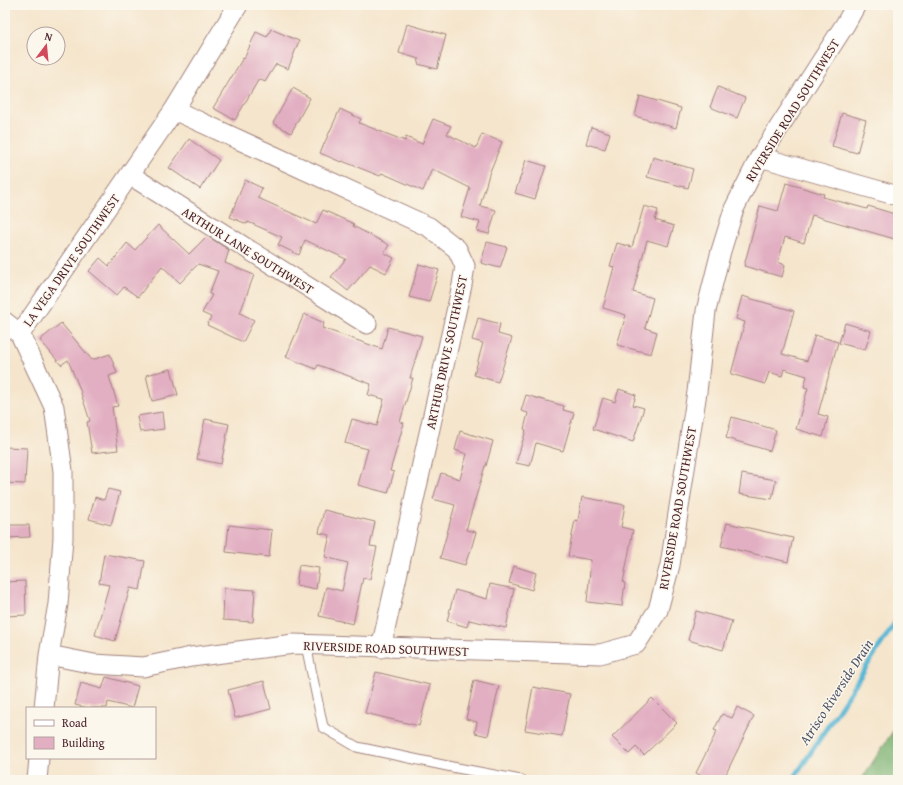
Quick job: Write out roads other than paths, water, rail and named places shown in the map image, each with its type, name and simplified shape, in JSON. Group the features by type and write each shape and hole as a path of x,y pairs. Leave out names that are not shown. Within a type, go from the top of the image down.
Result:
{"street":[{"name":"LA VEGA DRIVE SOUTHWEST","path":"44,707 49,656 58,604 63,538 63,471 54,408 20,334 174,110 238,5"},
{"name":"RIVERSIDE ROAD SOUTHWEST","path":"49,656 94,664 144,667 191,657 294,644 600,654 636,644 658,610 670,565 696,392 706,311 721,251 734,209 760,157 856,5"},
{"name":"ARTHUR DRIVE SOUTHWEST","path":"174,110 429,227 457,249 465,266 381,648"},
{"path":"760,157 898,196"},
{"name":"ARTHUR LANE SOUTHWEST","path":"130,175 367,324"},
{"path":"5,322 20,334"},
{"path":"37,780 39,759"}],"lane":[{"path":"306,645 323,727 357,747 452,768 521,780"}],"waterway":[{"name":"Atrisco Riverside Drain","path":"793,780 898,618"}]}
